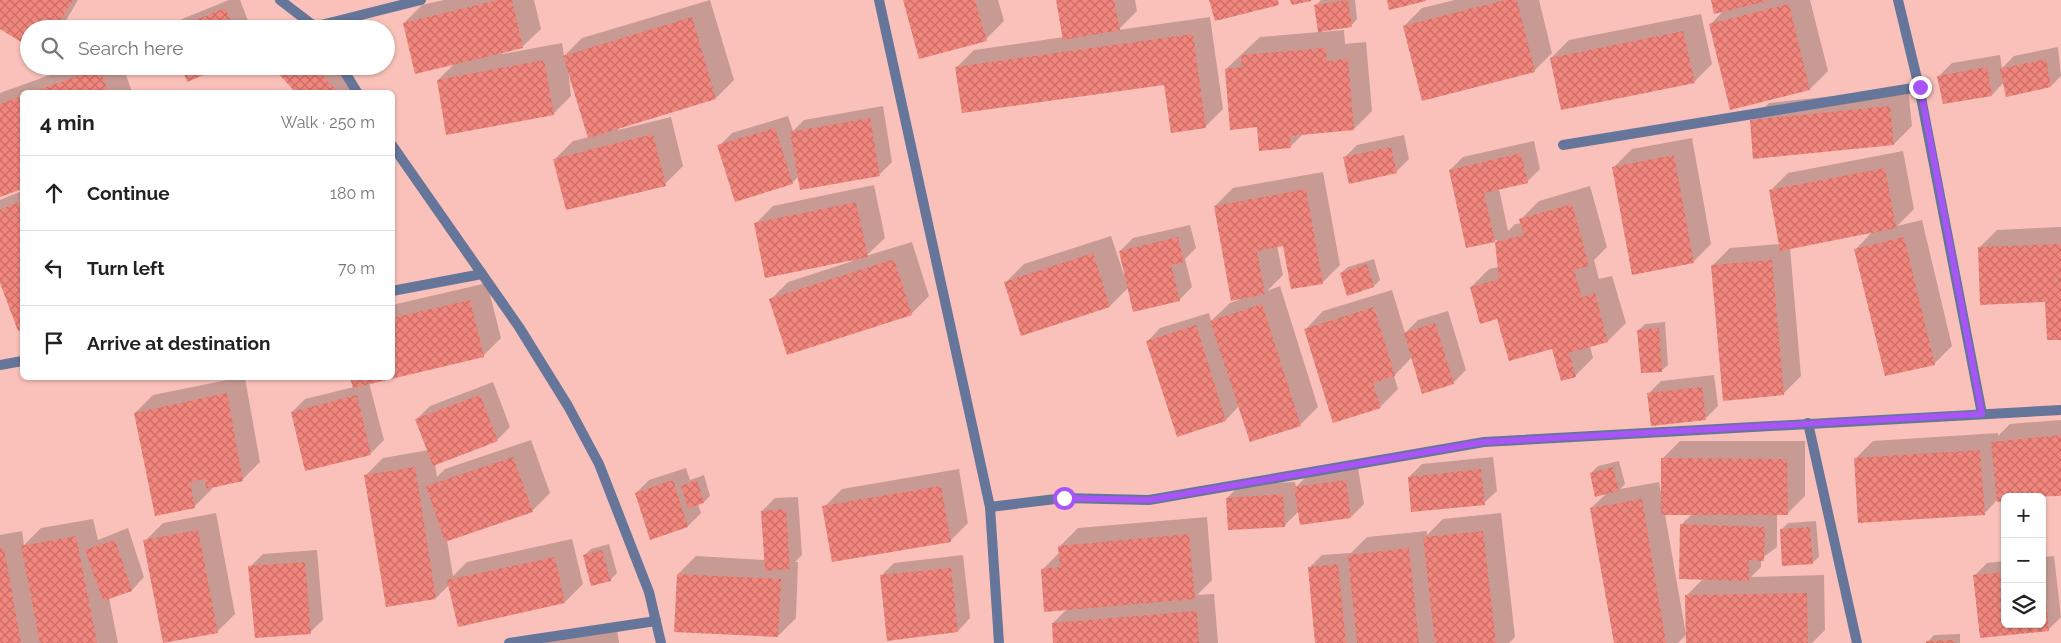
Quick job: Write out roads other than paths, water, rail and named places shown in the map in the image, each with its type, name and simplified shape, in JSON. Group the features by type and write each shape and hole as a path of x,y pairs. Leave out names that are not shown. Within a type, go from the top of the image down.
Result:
{"street":[{"path":"280,0 307,20"},
{"path":"344,20 421,0"},
{"path":"879,0 990,507 999,643"},
{"path":"1898,0 1920,87 1982,414"},
{"path":"347,75 356,90"},
{"path":"1563,145 1920,87"},
{"path":"395,149 519,327 568,406 599,464 649,592 662,643"},
{"path":"395,290 482,274"},
{"path":"0,365 20,361"},
{"path":"990,507 1064,498 1149,500 1484,442 2061,410"},
{"path":"1808,423 1857,643"},
{"path":"508,643 656,621"}]}
